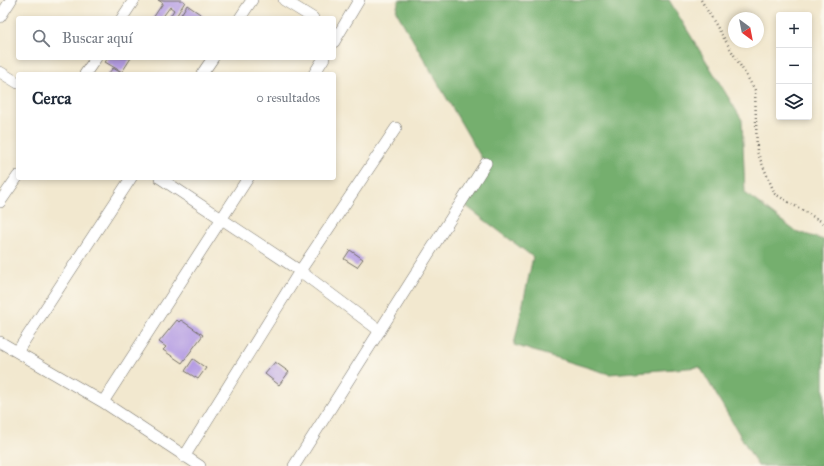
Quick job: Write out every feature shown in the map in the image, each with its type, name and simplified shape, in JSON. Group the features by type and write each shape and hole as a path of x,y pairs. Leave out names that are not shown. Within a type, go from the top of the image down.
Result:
{"street":[{"path":"0,17 11,0"},
{"path":"123,16 134,0"},
{"path":"241,16 252,0"},
{"path":"284,0 310,16"},
{"path":"336,36 359,0"},
{"path":"86,72 95,60"},
{"path":"203,72 211,60"},
{"path":"315,72 323,60"},
{"path":"0,72 16,83"},
{"path":"184,456 300,271 396,128"},
{"path":"294,466 486,163"},
{"path":"0,202 16,179"},
{"path":"17,352 130,180"},
{"path":"163,180 300,271 380,331"},
{"path":"103,402 247,180"},
{"path":"0,342 103,402 200,466"}],"path":[{"path":"701,0 755,90 757,152 775,194 824,223"}],"green space":[{"path":"399,0 669,0 742,120 745,193 795,231 824,240 824,466 758,466 700,367 609,374 514,345 533,257 457,199 485,164 396,11"}],"building":[{"path":"158,0 182,0 185,2 176,16 170,16 174,10 170,7 163,16 154,16 163,3"},
{"path":"187,5 203,16 180,16"},
{"path":"106,60 130,60 122,72 105,62"},
{"path":"113,68 120,72 110,72"},
{"path":"350,250 363,259 357,267 344,259"},
{"path":"177,320 179,322 181,320 203,335 182,363 163,350 166,347 159,342"},
{"path":"193,359 206,368 198,379 185,371"},
{"path":"275,362 289,372 279,385 265,374"}]}
